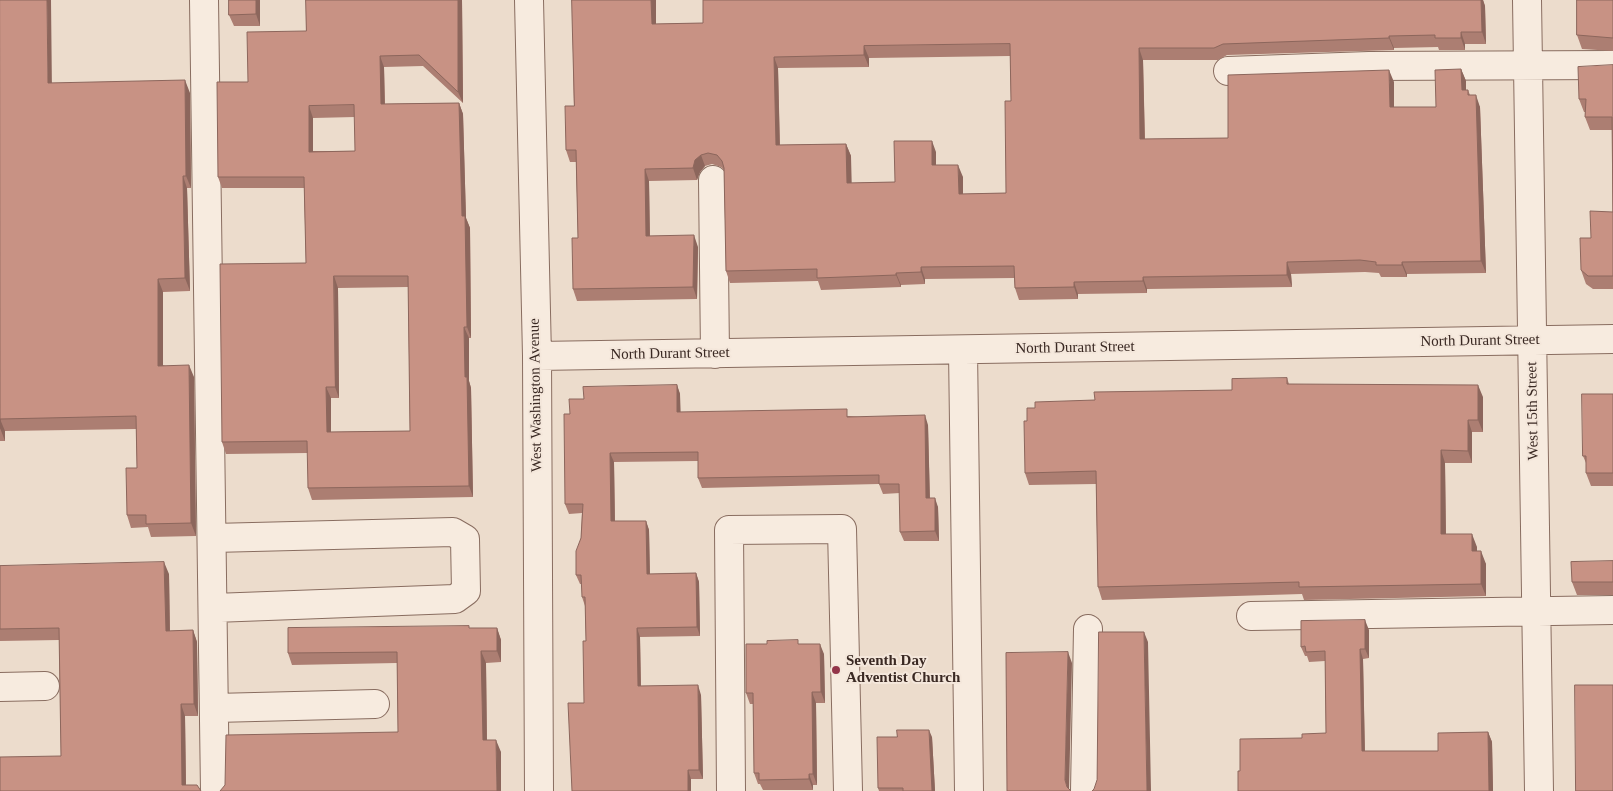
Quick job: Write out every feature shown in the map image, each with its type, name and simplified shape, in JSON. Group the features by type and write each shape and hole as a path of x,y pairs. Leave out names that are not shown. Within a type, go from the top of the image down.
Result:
{"street":[{"path":"204,0 216,791"},
{"name":"West Washington Avenue","path":"529,0 536,356 539,791"},
{"name":"West 15th Street","path":"1527,0 1539,791"},
{"path":"1228,71 1369,66 1613,65"},
{"path":"713,180 715,354"},
{"name":"North Durant Street","path":"536,356 1613,339"},
{"path":"963,350 969,791"},
{"path":"731,791 729,530 842,529 848,791"},
{"path":"212,538 453,532 465,539 466,591 455,599 214,608"},
{"path":"1251,616 1613,610"},
{"path":"1085,791 1088,629"},
{"path":"0,687 45,686"},
{"path":"214,708 375,704"}],"building":[{"path":"0,0 47,0 48,83 185,80 186,176 183,176 185,278 158,279 158,366 189,365 191,523 146,524 146,515 127,515 126,468 137,468 136,416 0,419"},
{"path":"229,0 256,0 256,14 229,15"},
{"path":"306,0 458,0 458,92 419,55 380,56 381,104 459,103 462,216 465,216 467,327 464,327 469,486 308,488 307,441 222,442 220,264 306,263 304,177 218,177 217,82 248,82 247,32 306,31","holes":["354,105 355,151 309,152 309,106","334,276 408,276 410,431 327,432 326,387 335,387"]},
{"path":"572,0 651,0 652,24 703,23 703,0 1481,0 1482,32 1461,32 1461,38 1435,38 1435,35 1389,36 1389,38 1223,44 1214,48 1139,48 1140,139 1228,138 1228,75 1389,70 1390,107 1436,107 1435,70 1461,69 1462,90 1468,90 1468,95 1476,95 1481,261 1402,262 1402,265 1376,265 1376,262 1360,260 1287,262 1287,275 1143,277 1143,281 1074,282 1074,287 1015,288 1014,266 921,267 921,272 896,273 896,275 817,278 817,269 726,271 724,168 722,161 717,155 708,153 701,155 695,160 693,168 645,169 646,236 694,235 693,287 573,289 572,238 578,238 576,150 566,150 565,106 574,106","holes":["1010,44 1011,101 1005,101 1006,193 959,194 958,165 932,165 932,141 894,141 895,182 847,183 846,144 776,145 774,57 864,55 864,46"]},
{"path":"1577,0 1613,0 1613,38 1577,35"},
{"path":"1613,65 1613,212 1612,117 1585,117 1586,99 1579,99 1578,67"},
{"path":"1590,211 1613,212 1613,276 1588,276 1581,270 1580,238 1591,238"},
{"path":"1287,378 1287,384 1478,385 1478,420 1468,420 1468,451 1441,450 1441,534 1472,534 1472,551 1481,551 1481,584 1299,587 1299,582 1098,587 1096,471 1025,473 1024,421 1027,421 1027,408 1035,408 1035,402 1095,400 1094,392 1232,390 1232,379"},
{"path":"677,385 677,412 847,409 847,417 925,415 926,498 935,498 935,531 900,532 899,484 879,484 879,475 698,478 698,452 610,453 611,521 646,521 647,574 696,573 697,627 637,628 638,686 698,685 699,770 688,770 688,791 572,791 568,703 584,703 583,641 586,641 585,597 582,597 581,575 576,575 576,551 581,538 583,504 565,504 564,414 570,414 569,399 584,399 583,387"},
{"path":"1582,394 1613,394 1613,473 1586,473 1586,456 1583,456"},
{"path":"1613,561 1613,582 1572,582 1571,562"},
{"path":"164,562 166,631 193,630 194,704 181,704 182,785 197,785 201,791 0,791 0,757 61,756 59,628 0,629 0,566"},
{"path":"1365,620 1365,649 1360,649 1362,751 1438,751 1438,733 1488,732 1489,791 1238,791 1240,739 1302,738 1302,734 1326,733 1325,651 1306,652 1305,646 1301,647 1301,621"},
{"path":"469,626 469,628 497,628 497,651 481,651 483,740 496,740 497,791 220,791 225,785 226,735 398,732 397,652 288,653 288,628"},
{"path":"1099,632 1144,632 1147,791 1092,791 1097,780"},
{"path":"798,640 798,644 820,644 821,692 812,692 813,774 809,774 809,779 759,780 759,773 754,773 753,693 746,693 746,644 767,644 767,641"},
{"path":"1068,652 1065,780 1067,787 1071,791 1007,791 1006,653"},
{"path":"1575,685 1613,685 1613,791 1576,791"},
{"path":"897,730 929,730 932,791 903,791 903,788 878,788 877,737 897,737"}],"place":[{"name":"Seventh Day Adventist Church","path":"836,670"}]}
